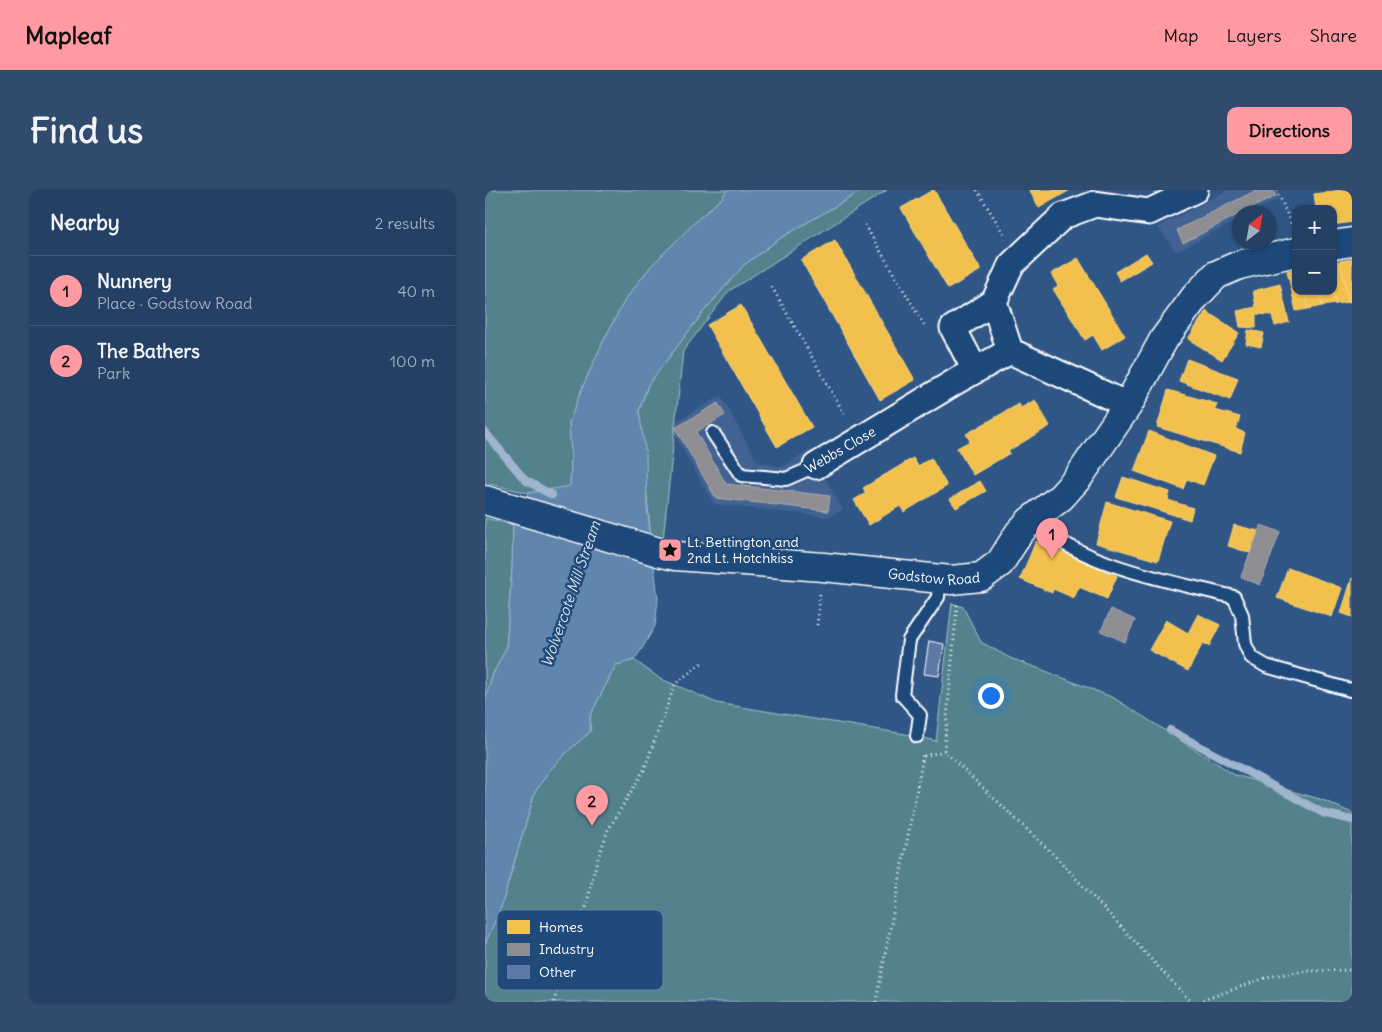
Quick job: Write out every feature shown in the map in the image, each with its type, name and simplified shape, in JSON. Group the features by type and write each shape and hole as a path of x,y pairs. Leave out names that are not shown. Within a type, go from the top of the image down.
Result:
{"street":[{"path":"975,370 953,328 993,302 1011,265 1063,216 1095,204 1149,212 1195,190"},
{"name":"Godstow Road","path":"485,500 676,556 830,568 945,580 981,577 1000,563 1019,533 1030,521 1061,497 1078,478 1128,406 1164,339 1195,297 1216,275 1292,241"},
{"path":"1337,244 1352,242"},
{"path":"993,302 1010,351 1128,406"},
{"name":"Webbs Close","path":"816,466 975,370 1010,351"}],"lane":[{"name":"Webbs Close","path":"713,433 741,475 786,479 816,466"},
{"path":"1030,521 1047,534 1095,558 1131,571 1234,597 1242,616 1245,644 1251,657 1266,666 1349,690 1352,689"},
{"path":"917,736 920,715 902,695 909,640 938,597 945,580"}],"path":[{"path":"977,190 1019,258"},
{"path":"1277,190 1292,234"},
{"path":"865,225 928,331"},
{"path":"772,287 859,440"},
{"path":"943,751 957,605 945,580"},
{"path":"585,910 596,864 608,830 645,770 675,684 703,662"},
{"path":"876,1002 923,757 917,736"},
{"path":"923,757 943,751"},
{"path":"943,751 1055,856 1191,1002"},
{"path":"1198,1002 1271,976 1306,971 1352,970"}],"shaded area":[{"path":"1228,190 1277,190 1280,198 1266,205 1232,205 1232,223 1176,252 1158,227"},
{"path":"721,396 757,461 782,467 809,451 843,509 829,517 714,504 669,425"}],"green space":[{"path":"485,190 727,190 722,198 651,266 625,300 604,340 569,422 571,454 570,487 528,493 485,483"},
{"path":"863,190 887,190 729,291 683,351 663,540 651,539 639,411 648,385 704,311 744,265 779,239"},
{"path":"485,518 513,525 506,649 493,674 485,700"},
{"path":"952,603 963,607 981,642 1010,658 1114,698 1235,775 1323,800 1352,813 1352,1002 485,1002 485,944 497,916 497,990 663,990 663,910 500,910 535,792 549,771 590,732 590,716 616,665 634,660 659,678 717,703 917,736 936,741"}],"water":[{"name":"Wolvercote Mill Stream","path":"727,190 863,190 779,239 744,265 704,311 648,385 639,411 646,456 647,506 658,599 655,626 634,660 616,665 590,716 590,732 549,771 535,792 501,907 500,910 497,910 497,916 485,944 485,700 493,674 506,648 513,525 528,493 570,486 569,422 604,340 625,300 651,266 722,198"}],"building: Homes":[{"path":"933,190 981,270 948,289 901,208"},
{"path":"1029,190 1070,190 1039,208"},
{"path":"1352,190 1352,222 1337,224 1337,205 1315,205 1314,194"},
{"path":"835,240 915,380 880,400 801,260"},
{"path":"1146,253 1152,262 1120,281 1115,272"},
{"path":"1078,258 1125,336 1102,350 1093,335 1085,340 1053,289 1058,286 1051,274"},
{"path":"1352,259 1352,301 1349,302 1340,261"},
{"path":"1337,261 1340,261 1349,302 1336,304 1334,295 1337,295"},
{"path":"1292,270 1292,293 1287,271"},
{"path":"1280,284 1289,322 1275,326 1272,315 1256,314 1256,328 1240,327 1237,311 1256,307 1253,291"},
{"path":"1292,295 1306,295 1308,309 1296,311"},
{"path":"1306,295 1320,295 1322,306 1308,309"},
{"path":"1320,295 1334,295 1336,304 1322,306"},
{"path":"741,305 812,427 777,447 707,325"},
{"path":"1206,311 1239,333 1222,360 1188,339"},
{"path":"1248,330 1264,333 1261,347 1246,344"},
{"path":"1187,359 1238,378 1230,400 1179,381"},
{"path":"1168,390 1217,404 1215,410 1240,417 1236,429 1245,433 1240,452 1157,427"},
{"path":"1035,400 1050,426 973,475 957,448 970,441 966,434 1019,404 1021,408"},
{"path":"1149,431 1214,456 1203,485 1187,479 1183,489 1134,471"},
{"path":"913,458 918,466 931,458 947,486 904,512 900,506 869,525 854,500 866,493 863,488"},
{"path":"1123,477 1170,492 1168,500 1193,508 1190,520 1116,497"},
{"path":"980,481 986,491 956,508 950,499"},
{"path":"1107,502 1170,521 1158,561 1096,543"},
{"path":"1234,525 1259,531 1250,553 1228,546"},
{"path":"1036,541 1117,576 1107,599 1079,587 1074,598 1053,589 1052,593 1020,579"},
{"path":"1288,568 1342,588 1332,617 1277,598"},
{"path":"1352,578 1352,617 1341,613"},
{"path":"1198,614 1220,625 1209,646 1203,643 1188,671 1149,650 1166,620 1188,633"}],"building: Industry":[{"path":"1257,190 1272,190 1276,196 1257,205 1232,205 1232,218 1183,243 1177,230"},
{"path":"718,403 725,415 696,432 726,484 830,496 828,511 716,498 675,428"},
{"path":"1261,525 1280,532 1260,585 1241,577"},
{"path":"1111,609 1135,620 1125,642 1101,631"}],"building: Other":[{"path":"929,641 944,644 939,676 924,674"}],"waterway":[{"path":"485,432 525,480 552,495"},
{"path":"1170,730 1323,813 1352,820"}],"place":[{"name":"Lt. Bettington and 2nd Lt. Hotchkiss","path":"670,550"},
{"name":"Nunnery","path":"1052,559"},
{"name":"The Bathers","path":"592,826"}]}
